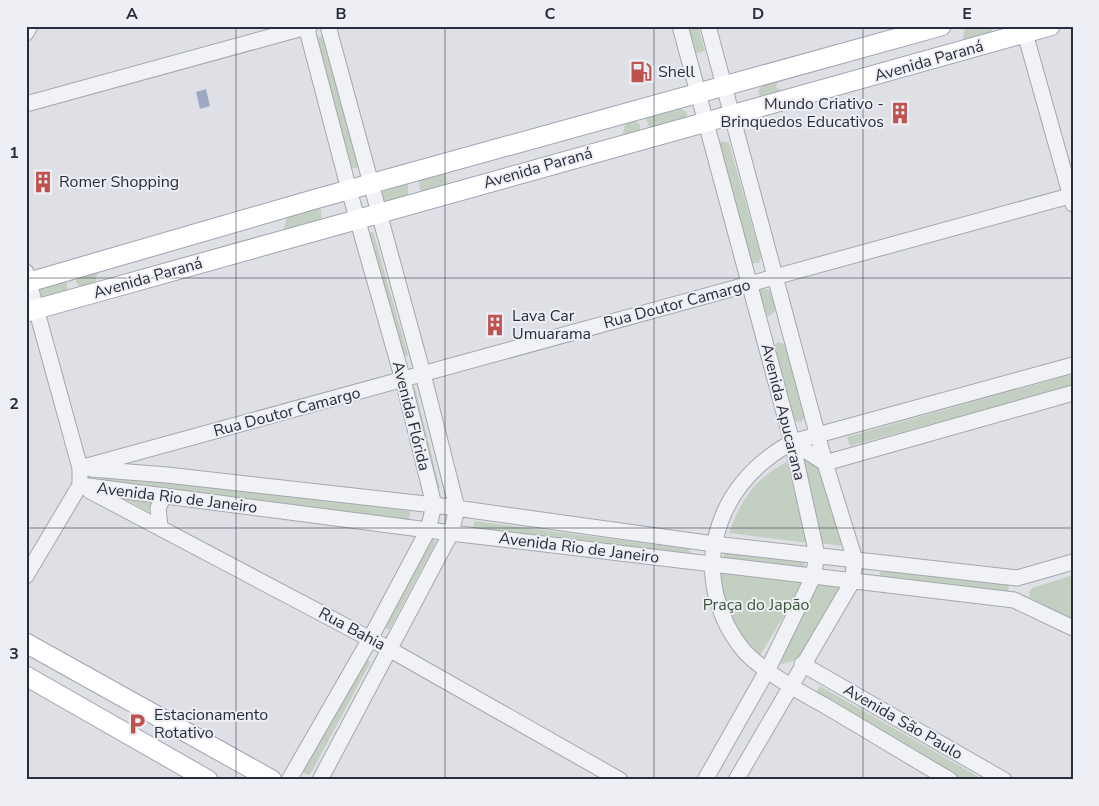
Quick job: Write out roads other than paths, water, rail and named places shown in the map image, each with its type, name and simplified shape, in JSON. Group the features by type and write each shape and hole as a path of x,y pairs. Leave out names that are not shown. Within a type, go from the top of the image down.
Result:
{"main road":[{"name":"Avenida Paraná","path":"27,279 79,269 312,200 724,88 941,26"},
{"name":"Avenida Paraná","path":"32,311 642,139 767,106 994,34 1050,26"},
{"path":"758,78 754,92 756,99 767,106"},
{"path":"634,111 641,116 645,123 642,139"},
{"path":"420,170 415,176 413,184 415,192 428,200"},
{"path":"312,200 320,202 328,216 326,223 320,229"},
{"path":"79,269 73,274 72,288 78,294 85,296"},
{"path":"27,645 272,780"},
{"path":"26,676 208,780"}],"street":[{"path":"26,33 30,26"},
{"path":"26,104 307,26"},
{"name":"Avenida Flórida","path":"288,780 370,639 428,530 434,506 403,380 357,220 307,26"},
{"name":"Avenida Flórida","path":"320,780 451,533 457,508 423,374 369,184 328,26"},
{"name":"Avenida Apucarana","path":"680,26 792,442 817,555 813,578 768,669 705,780"},
{"name":"Avenida Apucarana","path":"708,26 825,463 856,560"},
{"path":"1024,30 1072,198"},
{"path":"689,58 695,60 706,59 714,49"},
{"name":"Rua Doutor Camargo","path":"80,468 749,284 1072,198"},
{"path":"26,576 80,485 80,468 32,311 27,279"},
{"path":"765,341 791,334"},
{"name":"Avenida São Paulo","path":"950,780 790,685 745,652 726,623 716,596 713,564 714,544 723,515 748,475 765,459 792,442 1073,366"},
{"path":"792,442 825,463 1073,393"},
{"path":"161,446 159,463 167,475"},
{"name":"Avenida Rio de Janeiro","path":"80,468 167,475 457,508 714,544 1017,578 1073,562"},
{"name":"Avenida Rio de Janeiro","path":"80,485 813,578 1014,600 1073,628"},
{"name":"Rua Bahia","path":"80,485 389,649 620,780"},
{"path":"160,526 158,508 164,496"},
{"path":"736,780 802,664 852,582 856,560"},
{"path":"1014,600 1017,578"},
{"path":"768,669 791,668 802,664"},
{"name":"Avenida São Paulo","path":"802,664 1004,780"}],"water":[{"path":"206,89 210,106 200,109 196,92"}],"place":[{"name":"Shell","path":"641,72"},
{"name":"Mundo Criativo - Brinquedos Educativos","path":"900,113"},
{"name":"Romer Shopping","path":"43,182"},
{"name":"Lava Car Umuarama","path":"495,325"},
{"name":"Estacionamento Rotativo","path":"137,724"}],"park label":[{"name":"Praça do Japão","path":"756,605"}]}
